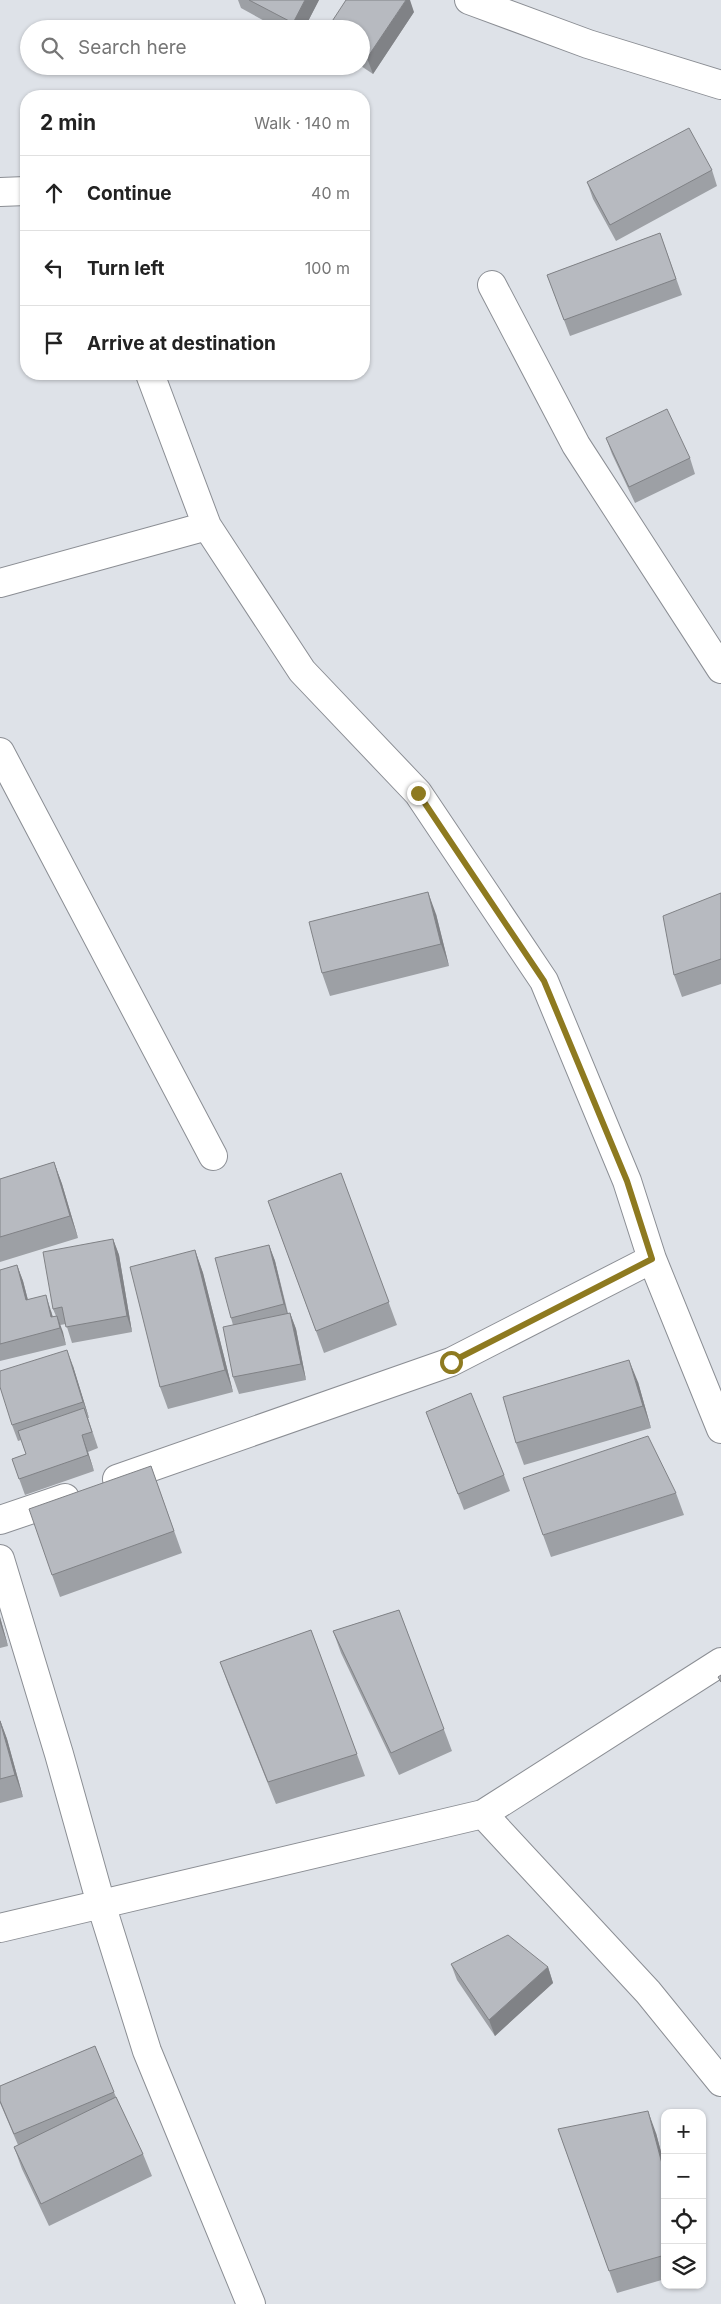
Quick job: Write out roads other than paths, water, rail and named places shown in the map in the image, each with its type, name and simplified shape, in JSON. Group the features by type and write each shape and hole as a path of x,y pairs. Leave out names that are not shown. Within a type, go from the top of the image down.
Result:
{"street":[{"path":"469,0 588,44 721,85"},
{"path":"0,192 20,191"},
{"path":"492,285 576,446 721,669"},
{"path":"152,380 207,526 302,671 418,793 544,981 627,1181 652,1259 721,1429"},
{"path":"0,583 207,526"},
{"path":"0,752 213,1156"},
{"path":"0,1520 451,1362 652,1259"},
{"path":"0,1559 59,1754 101,1904 147,2051 251,2304"},
{"path":"0,1928 483,1814 721,1662"},
{"path":"483,1814 648,1992 721,2082"}]}
